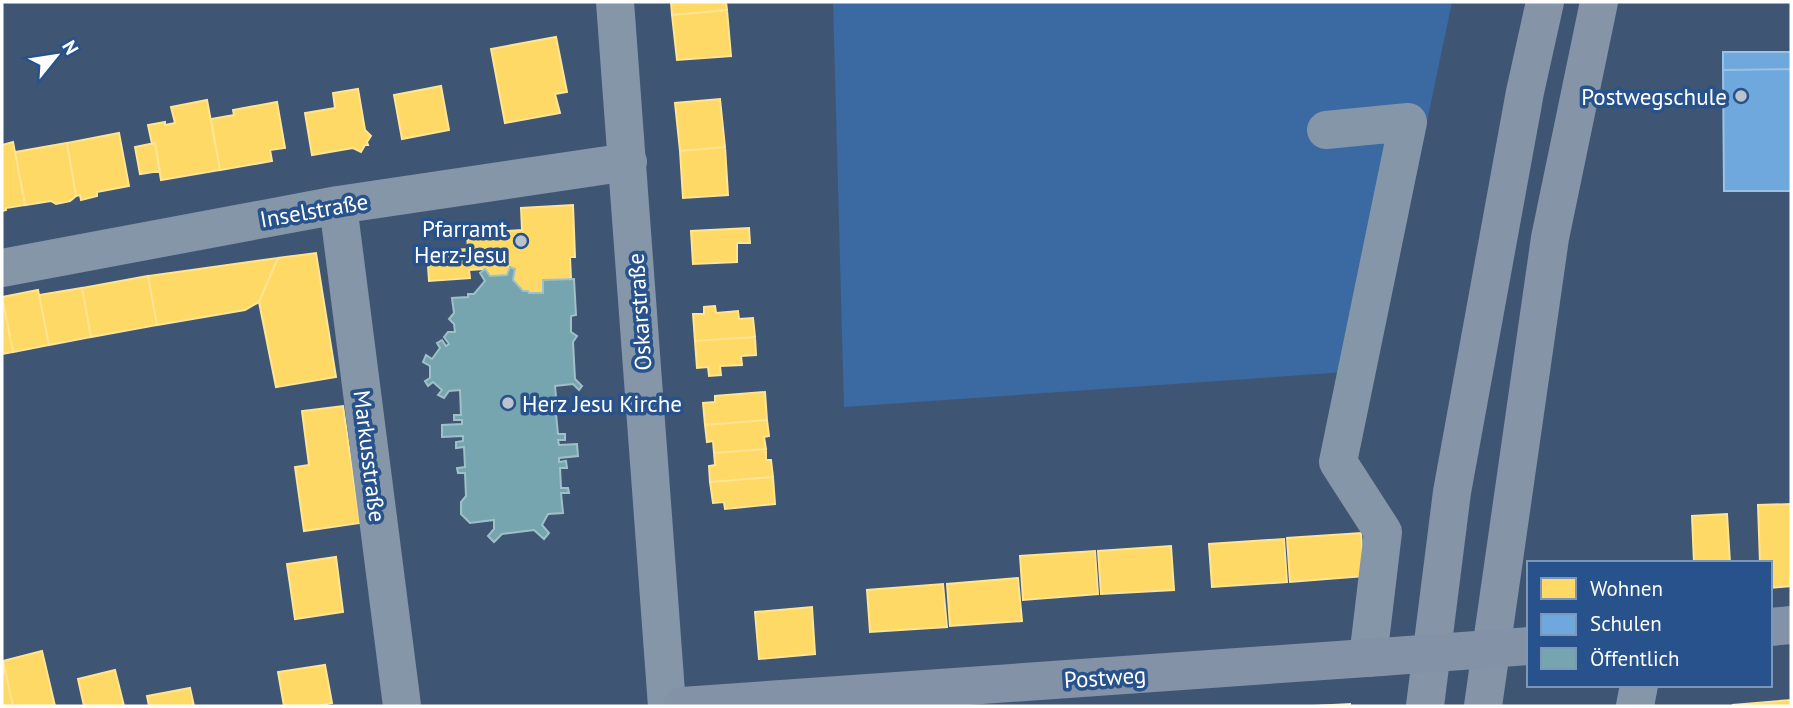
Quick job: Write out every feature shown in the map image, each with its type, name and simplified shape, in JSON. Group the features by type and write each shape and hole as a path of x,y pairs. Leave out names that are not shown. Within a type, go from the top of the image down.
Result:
{"highway":[{"path":"1425,706 1452,492 1525,92 1545,2"},
{"path":"1483,706 1550,238 1599,2"}],"main road":[{"path":"1772,627 1791,625"},
{"name":"Postweg","path":"682,706 1527,646"}],"street":[{"name":"Oskarstraße","path":"615,2 667,706"},
{"path":"1326,130 1408,122 1338,462 1383,532 1375,658"},
{"name":"Inselstraße","path":"2,268 338,205 628,162"},
{"name":"Markusstraße","path":"338,205 402,706"},
{"path":"1635,706 1639,687"}],"shaded area":[{"path":"833,2 1452,2 1375,370 844,407"}],"building: Wohnen":[{"path":"671,2 726,2 727,10 672,15"},
{"path":"727,10 731,56 677,60 672,15"},
{"path":"556,37 567,92 555,94 560,113 505,123 491,49"},
{"path":"441,86 449,130 402,139 394,95"},
{"path":"358,89 365,130 371,136 368,145 365,145 361,152 353,148 312,155 305,113 335,108 333,93"},
{"path":"720,99 725,147 680,151 675,103"},
{"path":"207,100 220,170 161,180 155,143 152,144 148,125 175,123 171,107"},
{"path":"277,102 285,148 270,150 272,161 220,170 211,119 234,115 233,110"},
{"path":"119,133 129,186 97,192 97,196 81,200 80,195 76,196 67,143"},
{"path":"13,142 25,205 2,211 2,145"},
{"path":"67,143 76,196 70,201 56,204 51,201 25,205 15,152"},
{"path":"155,143 160,171 140,174 135,147"},
{"path":"725,147 728,195 683,198 680,151"},
{"name":"Pfarramt Herz-Jesu","path":"573,205 575,257 570,257 571,279 543,280 543,293 523,291 513,280 515,269 510,267 507,275 490,276 485,269 469,270 470,278 429,281 427,252 468,249 467,234 522,230 521,208"},
{"path":"749,228 750,243 737,243 737,262 693,264 691,231"},
{"path":"316,253 336,377 276,387 259,302 278,258"},
{"path":"278,258 259,302 245,310 157,325 148,276"},
{"path":"148,276 157,325 91,337 82,288"},
{"path":"82,288 91,337 49,345 39,295"},
{"path":"38,290 49,345 13,352 2,297"},
{"path":"2,297 13,352 2,354"},
{"path":"715,306 716,313 738,311 739,319 753,318 755,337 695,341 693,314 704,314 704,307"},
{"path":"755,337 756,355 741,356 742,365 720,366 721,375 709,376 708,367 697,368 695,341"},
{"path":"765,392 767,420 705,425 703,403 715,402 715,396"},
{"path":"343,406 360,523 304,531 295,467 309,465 302,411"},
{"path":"767,420 769,436 764,437 766,449 714,453 713,441 707,442 705,425"},
{"path":"766,449 766,460 771,460 773,477 710,482 709,466 715,465 714,453"},
{"path":"773,477 775,504 725,509 724,502 713,503 710,482"},
{"path":"1791,504 1791,586 1772,588 1772,561 1760,561 1758,505"},
{"path":"1727,514 1730,561 1694,561 1692,516"},
{"path":"1361,533 1364,576 1290,582 1287,538"},
{"path":"1284,539 1287,582 1212,587 1209,544"},
{"path":"1171,546 1174,590 1101,594 1098,551"},
{"path":"1095,551 1098,594 1023,600 1020,556"},
{"path":"336,557 343,612 295,619 287,564"},
{"path":"1018,578 1022,621 950,626 947,584"},
{"path":"943,584 947,627 870,632 867,590"},
{"path":"812,607 815,654 759,659 755,612"},
{"path":"42,651 55,706 13,706 3,661"},
{"path":"3,661 13,706 2,706"},
{"path":"325,665 332,703 318,706 284,706 278,672"},
{"path":"115,670 124,706 84,706 78,679"},
{"path":"190,688 194,706 149,706 147,696"},
{"path":"1791,700 1791,706 1733,706 1733,705"},
{"path":"1350,704 1350,706 1313,706"}],"building: Schulen":[{"path":"1723,52 1791,52 1791,69 1723,70"},
{"path":"1791,69 1791,191 1724,191 1723,70"}],"building: Öffentlich":[{"name":"Herz Jesu Kirche","path":"510,267 515,269 513,280 523,291 529,293 543,293 543,280 574,279 576,315 571,316 571,332 577,336 573,342 575,379 582,386 579,390 573,384 555,386 557,408 563,407 564,413 556,414 558,434 565,434 565,440 558,440 559,445 577,444 578,456 559,458 559,462 566,461 567,468 560,468 561,488 568,488 569,493 561,493 563,513 548,514 542,525 549,533 544,539 534,530 502,534 494,542 488,536 494,529 494,520 470,523 461,514 461,502 466,496 465,473 458,473 457,468 465,467 464,447 456,448 456,442 463,441 463,436 442,437 442,425 462,424 462,420 454,420 454,415 461,415 460,390 449,391 444,398 438,395 442,390 433,382 428,386 425,381 430,378 430,366 423,362 426,355 432,359 440,348 437,343 442,340 446,346 449,344 444,337 448,332 455,332 454,324 449,319 454,313 452,298 474,294 485,281 480,273 485,269 490,276 507,275"}],"place":[{"name":"Postwegschule","path":"1741,96"},
{"name":"Pfarramt Herz-Jesu","path":"521,241"},
{"name":"Herz Jesu Kirche","path":"508,403"}]}
